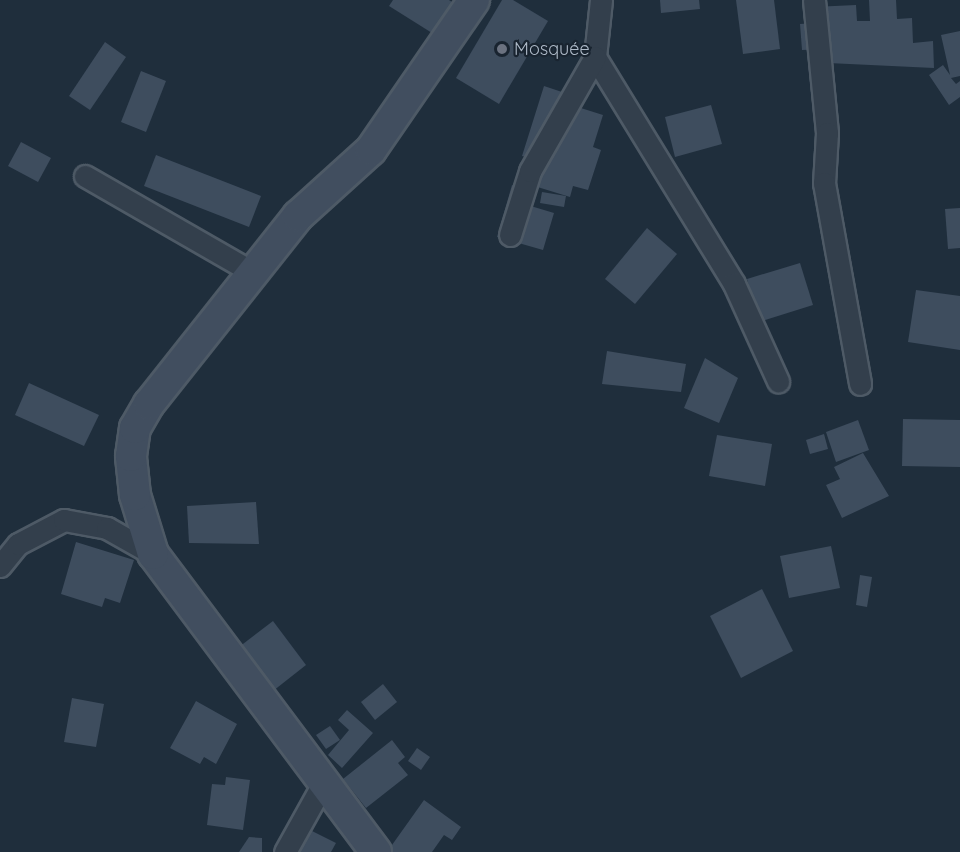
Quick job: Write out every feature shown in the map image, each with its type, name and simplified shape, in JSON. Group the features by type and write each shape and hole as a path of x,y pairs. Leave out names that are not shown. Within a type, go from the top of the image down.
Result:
{"street":[{"path":"376,852 153,554 135,495 135,428 252,272 298,216 371,150 474,0"},
{"path":"510,235 530,171 595,57 601,0"},
{"path":"814,0 827,133 824,183 860,384"},
{"path":"595,57 728,274 778,381"},
{"path":"85,176 252,272"},
{"path":"0,566 18,544 64,520 106,528 153,554"},
{"path":"285,852 324,782"}],"building":[{"path":"393,0 449,0 459,7 440,38 389,6"},
{"name":"Mosquée","path":"502,0 513,0 548,21 499,104 456,78"},
{"path":"660,0 699,0 700,9 661,13"},
{"path":"736,0 774,0 780,49 743,54"},
{"path":"869,0 896,0 897,19 912,18 913,43 933,41 934,68 828,63 827,49 802,50 800,24 814,23 813,7 856,5 857,21 870,21"},
{"path":"960,31 960,76 951,78 956,84 960,81 960,97 949,105 929,75 943,65 950,75 941,35"},
{"path":"105,42 126,57 90,110 69,96"},
{"path":"141,71 166,81 146,132 121,122"},
{"path":"544,86 568,94 565,103 603,115 593,147 601,150 588,190 573,186 570,197 531,185 539,161 522,156"},
{"path":"711,105 722,144 675,157 665,117"},
{"path":"21,142 51,158 38,182 8,166"},
{"path":"156,155 261,196 249,227 144,186"},
{"path":"512,185 528,190 524,204 554,213 543,250 497,237"},
{"path":"542,192 566,196 564,207 540,203"},
{"path":"960,208 960,248 948,249 945,209"},
{"path":"647,228 677,254 635,304 605,279"},
{"path":"800,263 813,305 759,322 747,279"},
{"path":"916,290 960,296 960,350 908,342"},
{"path":"607,351 686,364 681,392 602,384"},
{"path":"705,358 738,378 719,423 684,408"},
{"path":"29,383 99,415 84,446 15,415"},
{"path":"903,419 960,420 960,467 902,466"},
{"path":"858,420 869,450 836,462 826,432"},
{"path":"824,434 828,449 810,454 806,440"},
{"path":"717,435 772,444 765,486 709,476"},
{"path":"863,453 889,496 842,518 826,485 840,479 834,467"},
{"path":"256,502 259,544 189,543 187,506"},
{"path":"76,542 134,560 120,603 105,598 102,607 61,594"},
{"path":"831,546 840,588 789,598 780,556"},
{"path":"860,575 872,577 867,607 856,605"},
{"path":"762,589 793,651 741,678 710,616"},
{"path":"273,621 306,665 273,691 239,647"},
{"path":"383,684 397,702 375,720 361,702"},
{"path":"72,698 104,704 96,747 64,742"},
{"path":"196,701 237,724 216,764 204,757 200,764 170,748"},
{"path":"347,710 373,733 342,768 328,755 349,730 338,720"},
{"path":"330,726 340,740 326,749 316,735"},
{"path":"392,740 405,757 398,763 408,775 366,808 343,779"},
{"path":"417,748 430,757 421,770 408,761"},
{"path":"226,777 250,780 243,830 207,825 212,784 225,785"},
{"path":"424,800 461,827 452,840 444,835 432,852 387,852"},
{"path":"292,821 336,843 331,852 277,852"},
{"path":"249,837 262,838 262,852 239,852"}],"place":[{"name":"Mosquée","path":"502,49"}]}
